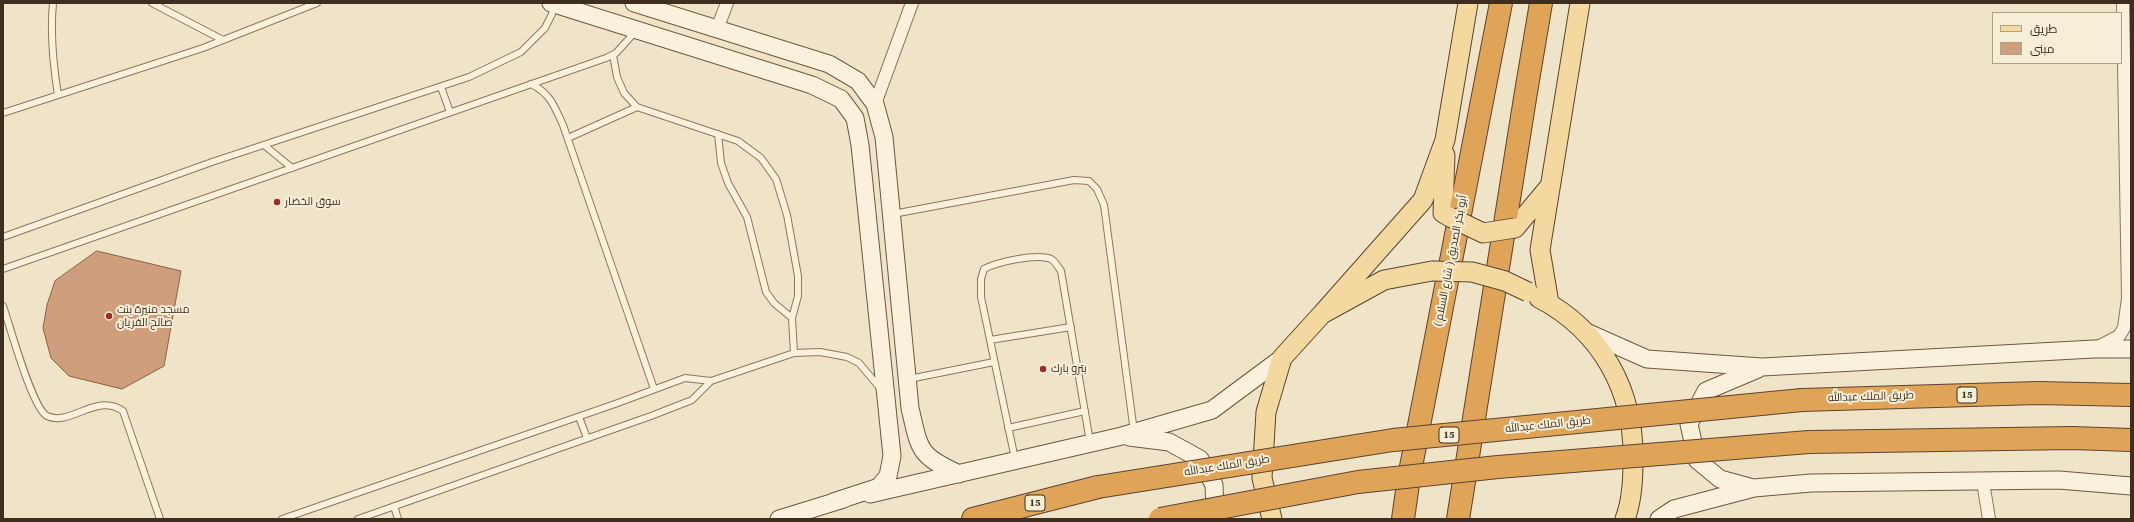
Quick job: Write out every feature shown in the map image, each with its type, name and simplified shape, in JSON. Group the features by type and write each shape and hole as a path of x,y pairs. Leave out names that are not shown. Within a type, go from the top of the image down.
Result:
{"highway":[{"name":"( شارع السلام ) أبو بكر الصديق","path":"1403,519 1409,477 1501,3"},
{"path":"1458,519 1526,92 1542,3"},
{"name":"طريق الملك عبدالله","path":"973,519 1098,487 1393,440 1802,400 2038,392 2131,395"},
{"path":"1160,519 1358,482 1498,467 1809,442 2072,438 2131,440"}],"main road":[{"path":"552,3 812,85 841,99 855,118 860,145 892,456 888,476 879,487 779,519"},
{"path":"634,3 829,64 858,81 875,104 884,136 910,408 918,445 932,462 959,474"},
{"path":"1468,3 1445,140 1443,213 1483,233 1514,228 1550,186"},
{"path":"1549,303 1540,250 1580,3"},
{"path":"833,502 1130,435 1212,410 1282,358 1423,200 1445,140"},
{"path":"1322,314 1384,280 1432,271 1472,272 1505,281 1549,303 1584,331 1610,364 1624,392 1634,436 1633,479 1625,519"},
{"path":"1584,331 1647,359 1762,367 2094,349 2131,349"},
{"path":"1272,519 1262,478 1266,412 1282,358"},
{"path":"1754,488 1720,479 1697,460 1689,424 1706,391 1762,367"},
{"path":"1130,435 1169,442 1200,459 1214,485 1215,513 1212,519"},
{"path":"1659,519 1674,509 1754,488 1811,483 2059,480 2131,486"}],"street":[{"path":"717,29 726,3"},
{"path":"875,104 912,3"},
{"path":"2094,349 2119,336 2124,328 2128,298 2123,3"},
{"path":"1983,482 1989,519"}],"lane":[{"path":"53,3 51,26 52,60 58,95"},
{"path":"152,3 223,40"},
{"path":"3,113 223,40 317,3"},
{"path":"3,237 264,145 469,77 521,52 545,28 552,14 552,3"},
{"path":"3,269 614,55 637,30"},
{"path":"614,55 617,76 624,93 637,107 738,141 761,158 776,179 788,215 798,276 798,296 792,318 794,353"},
{"path":"531,84 543,90 552,100 568,138 654,389"},
{"path":"441,87 450,112"},
{"path":"568,138 637,107"},
{"path":"718,134 721,163 728,183 747,217 766,292 774,303 792,318"},
{"path":"264,145 292,168"},
{"path":"892,215 1074,180 1089,181 1097,189 1104,205 1130,435"},
{"path":"1015,461 981,297 981,279 984,270 994,264 1043,256 1053,260 1061,271 1090,443"},
{"path":"3,306 32,394 40,409 48,416 59,417 72,415 101,405 114,405 123,411 160,519"},
{"path":"990,340 1071,327"},
{"path":"282,519 578,417 684,378 711,381 794,353 820,352 847,357 860,363 886,396"},
{"path":"907,380 994,362"},
{"path":"360,519 692,400 711,381"},
{"path":"1008,428 1085,411"},
{"path":"578,417 587,438"},
{"path":"394,506 398,519"}],"building":[{"name":"مسجد منيرة بنت صالح الفريان","path":"97,251 181,271 164,366 122,389 69,376 51,358 43,328 47,305 55,281"}],"place":[{"name":"سوق الخضار","path":"277,202"},
{"name":"مسجد منيرة بنت صالح الفريان","path":"109,316"},
{"name":"بترو بارك","path":"1043,369"}]}
